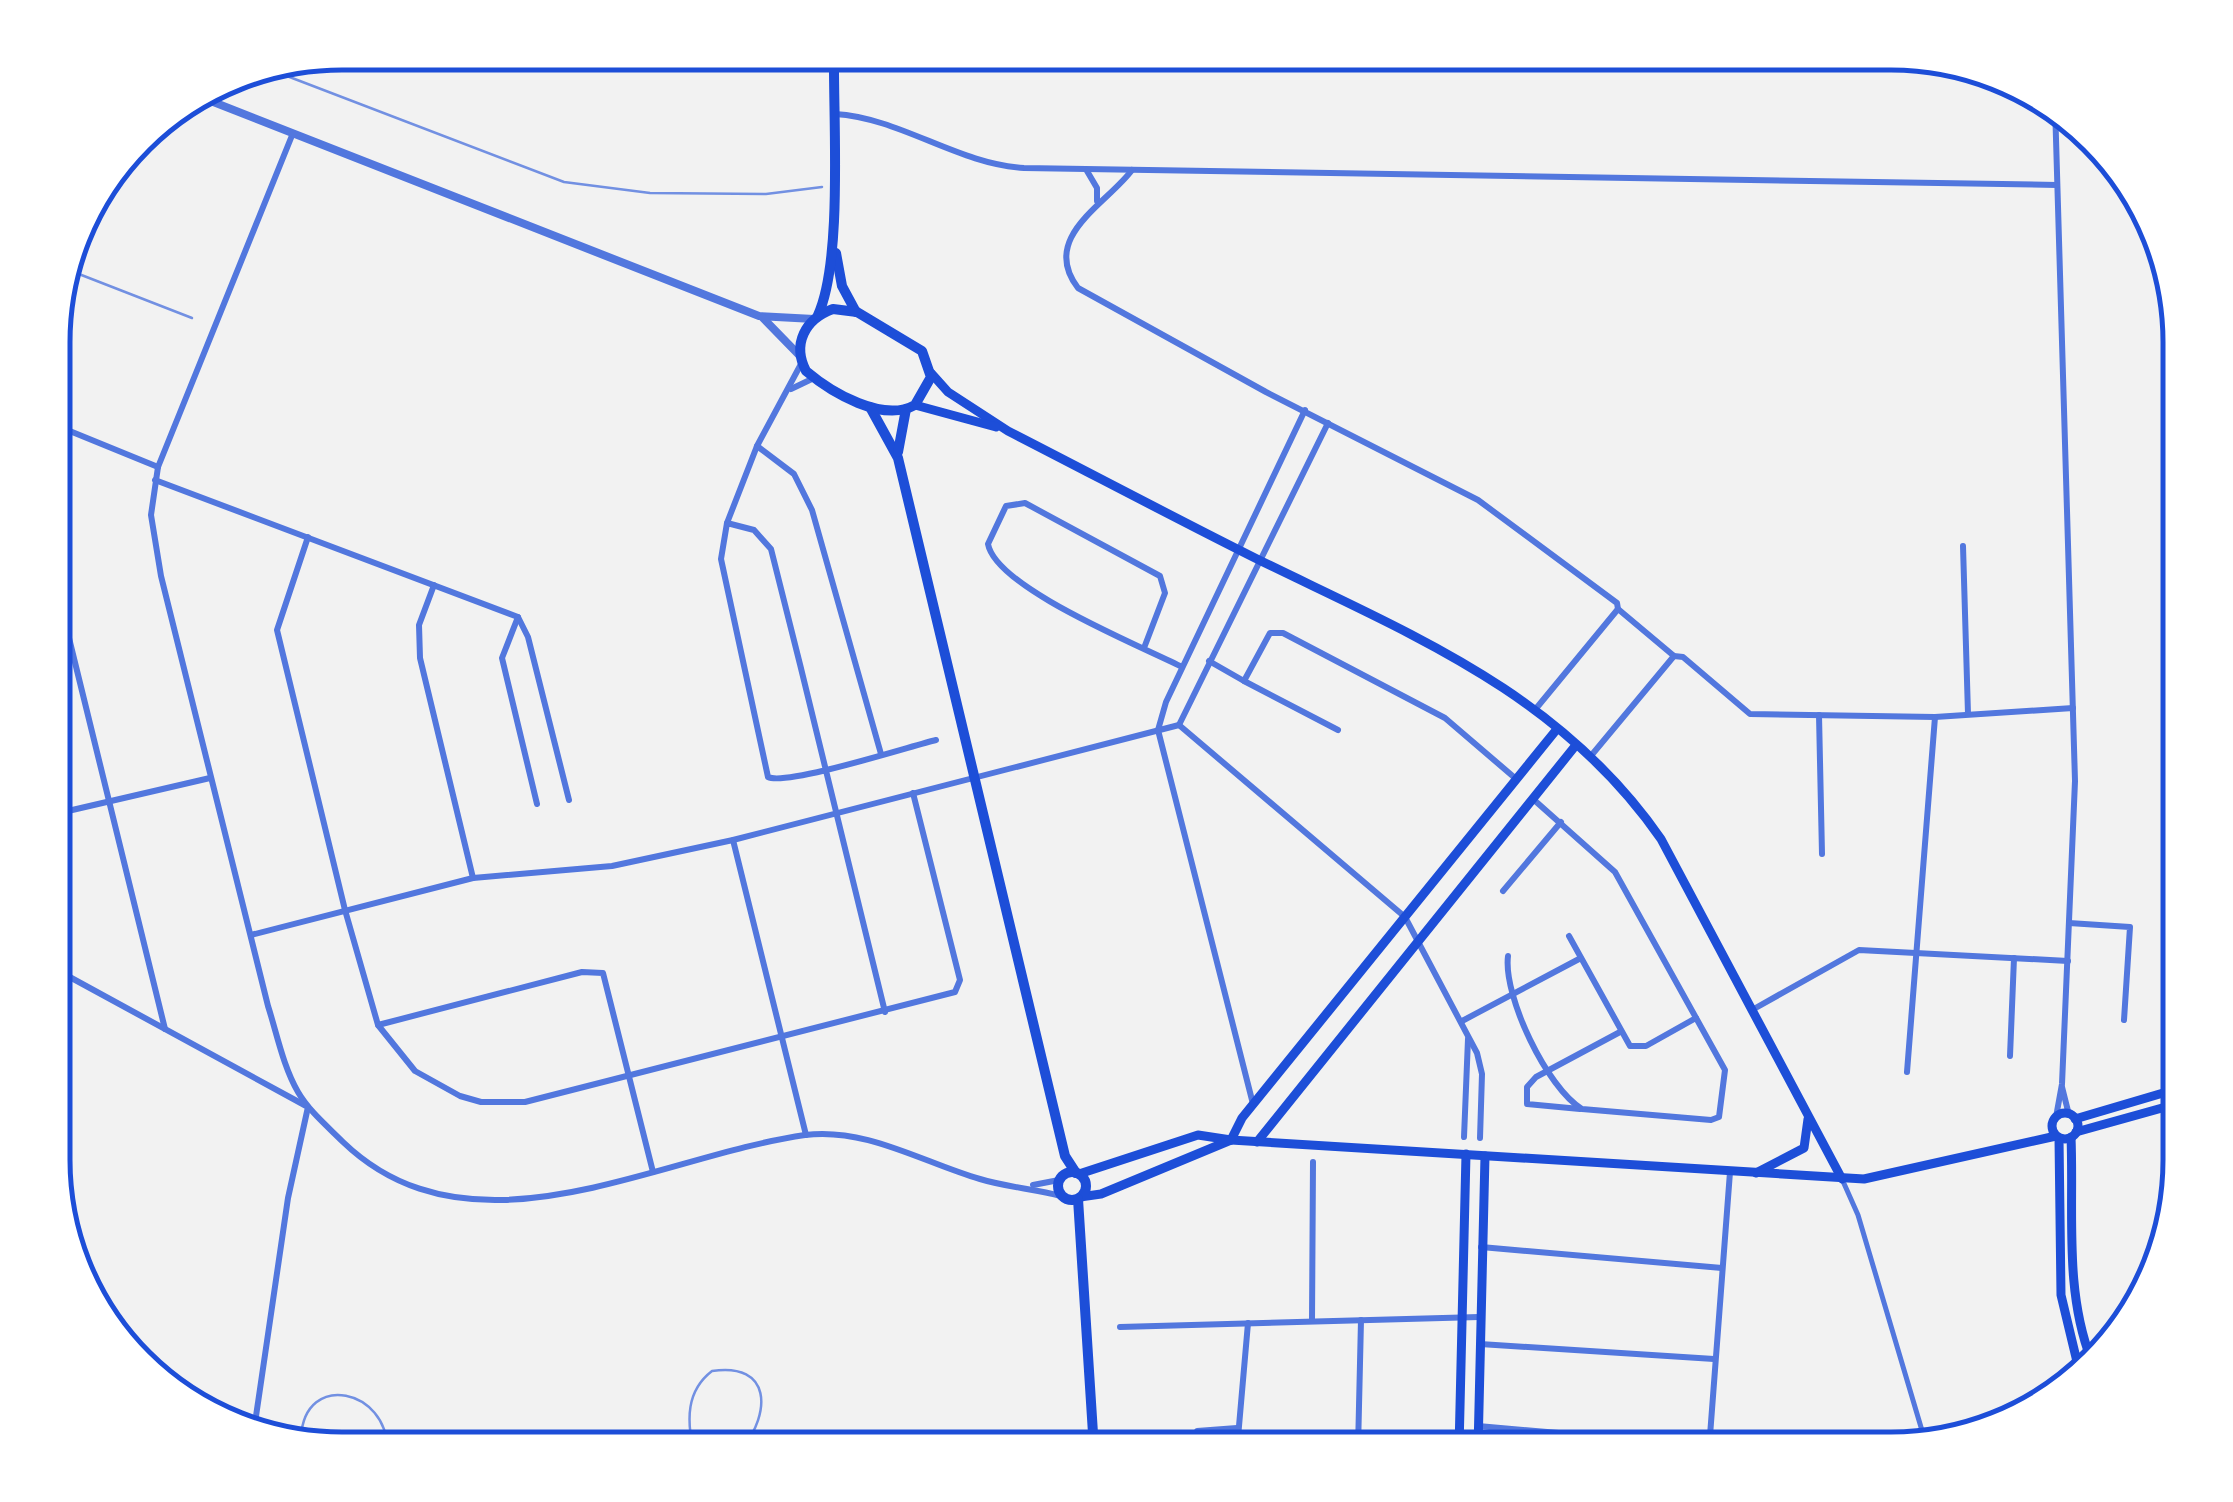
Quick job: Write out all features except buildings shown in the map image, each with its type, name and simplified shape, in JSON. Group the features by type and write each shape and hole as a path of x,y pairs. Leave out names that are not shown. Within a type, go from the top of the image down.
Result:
{"main road":[{"path":"834,70 828,284 816,317 802,336 801,360 814,378 870,407 911,407 1008,430"},
{"path":"832,230 842,286 857,312"},
{"path":"816,317 838,309 857,312 918,347 931,373 948,392 1008,430 1238,549 1462,658 1590,756 1634,800 1661,839 1842,1179"},
{"path":"898,458 911,407 928,388 931,373"},
{"path":"870,407 898,458 1065,1156 1086,1184 1079,1198 1093,1432"},
{"path":"1065,1156 1060,1178 1062,1196 1079,1198 1100,1194 1231,1140 1253,1104 1557,729"},
{"path":"1257,1142 1576,745"},
{"path":"1060,1178 1198,1135 1842,1179 1896,1175 2033,1137 2056,1129 2072,1117 2162,1093"},
{"path":"2056,1129 2074,1135 2162,1108"},
{"path":"1755,1173 1804,1148 1807,1116"},
{"path":"2072,1117 2078,1319 2087,1348"},
{"path":"2056,1129 2064,1322 2075,1359"},
{"path":"1459,1431 1466,1154"},
{"path":"1478,1431 1485,1156"},
{"path":"2064,1322 2078,1319"}],"street":[{"path":"214,102 759,316 784,335 801,360 790,390 757,446 727,522 721,560 764,770 782,781 936,740"},
{"path":"834,114 869,118 1002,166 1087,171 2058,185"},
{"path":"2056,126 2075,822 2062,1084 2056,1129"},
{"path":"294,134 158,468 154,480 154,544 210,778 288,1072 308,1107 356,1154 379,1169 426,1190 470,1201 534,1198 806,1135 867,1141 976,1178 1062,1196"},
{"path":"1132,170 1097,202 1068,244 1069,274 1078,288 1478,500 1617,603 1618,609 1674,656 1682,657 1750,714 1935,717 2073,708"},
{"path":"1087,171 1094,180 1097,202"},
{"path":"759,316 816,317"},
{"path":"790,390 814,378"},
{"path":"1253,1104 1158,730 1182,667 1305,410"},
{"path":"1179,725 1328,422"},
{"path":"70,432 158,468"},
{"path":"757,446 773,454 794,474 812,510 881,754"},
{"path":"154,480 518,617 528,638 568,800"},
{"path":"1144,648 1165,593 1160,576 1025,504 1006,506 988,544 995,563 1046,599 1144,648 1182,667"},
{"path":"727,522 754,530 772,549 885,1012"},
{"path":"308,537 277,630 345,910 378,1025 416,1071 460,1096 481,1102 526,1102 951,994 959,988 960,980 913,793"},
{"path":"1962,546 1968,714"},
{"path":"434,585 419,624 420,658 473,878"},
{"path":"1534,711 1618,609"},
{"path":"518,617 502,658 537,804"},
{"path":"1244,682 1270,632 1283,633 1445,718 1515,778"},
{"path":"70,642 165,1030"},
{"path":"1590,756 1674,656"},
{"path":"1209,661 1338,730"},
{"path":"1820,715 1822,854"},
{"path":"1907,1072 1920,953 1935,717"},
{"path":"251,935 473,878 612,866 733,840 1179,725"},
{"path":"1179,725 1405,917 1420,939 1480,1063 1480,1138"},
{"path":"70,811 210,778"},
{"path":"1532,798 1615,872 1725,1070 1721,1111 1716,1119 1527,1104 1527,1087 1548,1071 1620,1032"},
{"path":"1502,891 1561,822"},
{"path":"733,840 806,1135"},
{"path":"2070,923 2130,927 2124,1020"},
{"path":"1568,936 1626,1042 1639,1048 1696,1018"},
{"path":"1751,1011 1859,950 2068,961"},
{"path":"1508,956 1506,981 1511,996 1548,1071 1565,1096 1582,1110"},
{"path":"1462,1021 1579,958"},
{"path":"2010,1056 2014,958"},
{"path":"378,1025 582,972 603,973 653,1172"},
{"path":"70,977 308,1107"},
{"path":"1464,1137 1468,1033"},
{"path":"2062,1084 2072,1117"},
{"path":"256,1417 288,1198 308,1107"},
{"path":"1312,1321 1314,1162"},
{"path":"1711,1431 1730,1172"},
{"path":"1022,1186 1060,1178"},
{"path":"1842,1179 1858,1215 1922,1430"},
{"path":"1481,1247 1722,1268"},
{"path":"1120,1327 1479,1317"},
{"path":"1358,1431 1361,1320"},
{"path":"1237,1431 1248,1323"},
{"path":"1479,1344 1714,1359"},
{"path":"1478,1426 1533,1431"},
{"path":"1198,1431 1237,1428"}],"railway":[{"path":"287,76 564,182 650,193 766,194 822,187"},
{"path":"79,274 192,318"},
{"path":"691,1432 693,1397 703,1379 712,1371 732,1370 756,1382 760,1393 761,1406 753,1432"},
{"path":"303,1429 316,1402 330,1396 346,1396 375,1413 384,1432"}]}
